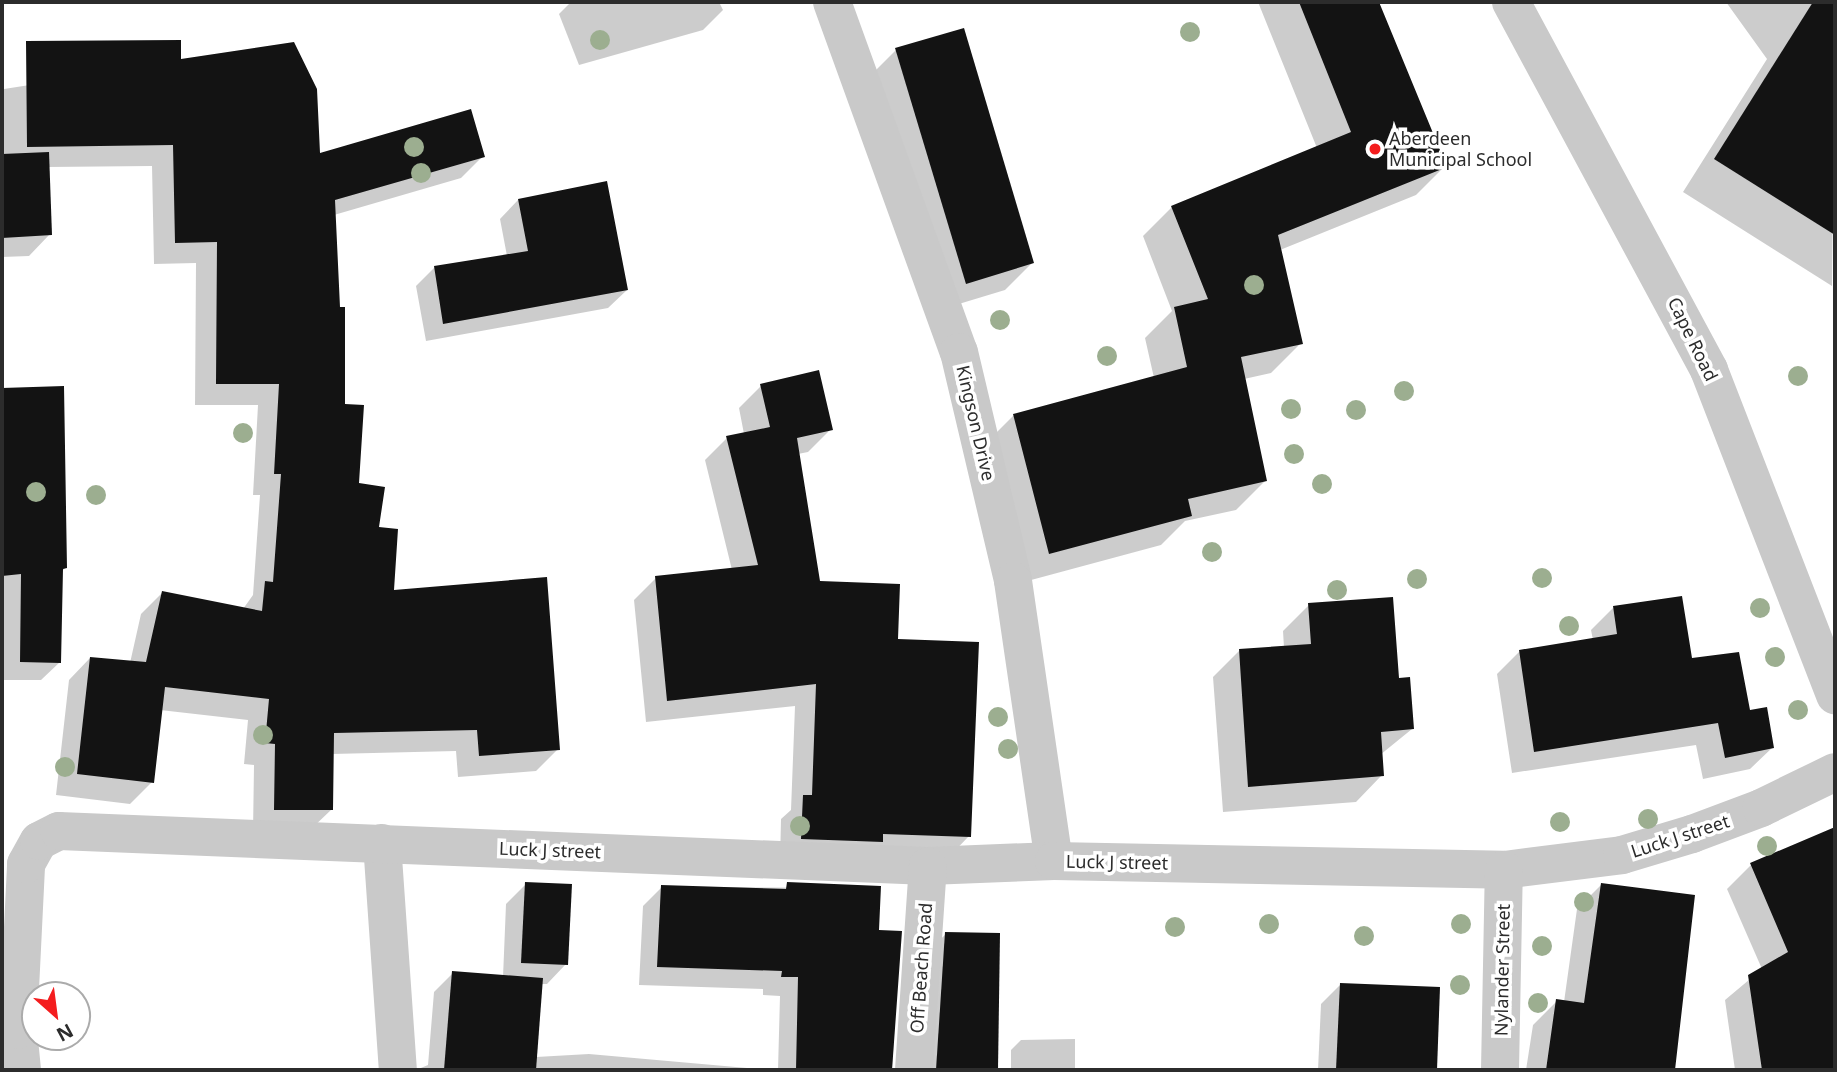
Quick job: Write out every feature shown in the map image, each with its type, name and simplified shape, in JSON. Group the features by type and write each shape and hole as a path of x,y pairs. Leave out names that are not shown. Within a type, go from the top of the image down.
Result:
{"street":[{"name":"Kingson Drive","path":"832,2 959,352 1013,581 1054,861"},
{"name":"Cape Road","path":"1511,2 1709,370 1835,695"},
{"name":"Luck J street","path":"22,1070 18,1030 26,864 39,841 59,831 928,866 1054,861 1504,870 1622,855 1692,835 1835,772"},
{"path":"382,843 398,1070"},
{"name":"Off Beach Road","path":"914,1070 928,866"},
{"name":"Nylander Street","path":"1500,1070 1504,870"}],"building":[{"path":"1299,2 1379,2 1447,167 1278,235 1303,344 1241,357 1267,481 1188,499 1192,516 1049,554 1013,414 1187,367 1174,307 1208,299 1171,206 1351,132"},
{"path":"1813,2 1835,2 1835,235 1714,159"},
{"path":"964,28 1034,263 966,284 895,48"},
{"path":"181,40 181,59 294,42 317,89 320,153 471,109 485,157 335,200 340,307 345,307 345,404 364,405 359,483 385,487 379,527 398,529 394,590 547,577 560,750 479,756 477,730 334,733 333,810 274,810 275,744 265,743 269,699 165,687 154,783 77,774 90,657 146,662 162,591 262,611 265,581 273,582 281,474 274,474 279,384 216,384 217,242 175,243 173,145 27,147 26,41"},
{"path":"49,152 52,235 2,238 2,154"},
{"path":"607,181 628,290 443,324 434,266 528,251 518,199"},
{"path":"819,370 833,430 797,438 820,581 900,584 898,639 979,642 971,837 883,834 883,842 801,839 803,795 812,795 816,684 667,701 655,576 758,565 726,436 770,427 760,384"},
{"path":"64,386 67,568 63,569 61,663 20,662 21,574 2,576 2,388"},
{"path":"1682,596 1692,658 1739,652 1750,710 1767,707 1774,748 1725,758 1718,723 1534,752 1519,650 1617,634 1613,606"},
{"path":"1393,597 1399,678 1410,677 1414,729 1381,732 1384,776 1248,787 1239,649 1311,644 1308,603"},
{"path":"1835,827 1835,1070 1762,1070 1748,975 1788,952 1750,863"},
{"path":"525,882 572,884 568,965 521,963"},
{"path":"787,882 881,886 879,930 902,931 892,1070 796,1070 798,977 781,977 782,971 657,967 661,885 786,889"},
{"path":"1601,883 1695,895 1675,1070 1546,1070 1556,999 1584,1003"},
{"path":"945,932 1000,933 998,1070 936,1070"},
{"path":"452,971 543,978 536,1070 444,1070"},
{"path":"1340,983 1440,987 1437,1070 1336,1070"}],"place":[{"name":"Aberdeen Municipal School","path":"1375,149"}]}
